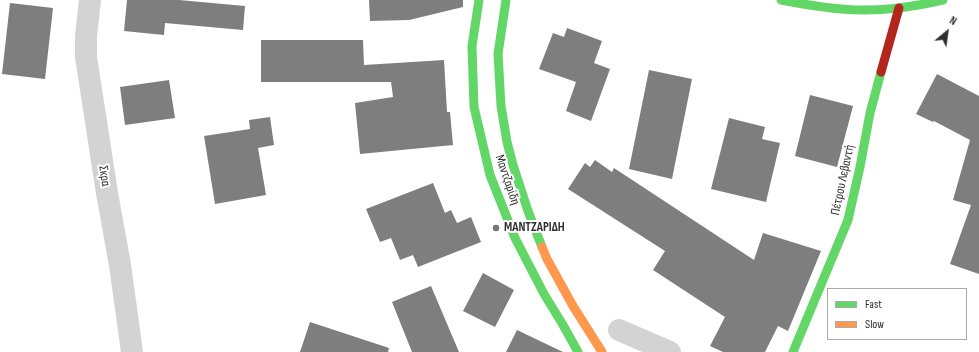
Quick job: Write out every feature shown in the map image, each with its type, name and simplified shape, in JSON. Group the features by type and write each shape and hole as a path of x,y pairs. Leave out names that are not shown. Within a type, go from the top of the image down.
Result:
{"street":[{"name":"Σκρα","path":"90,0 86,36 86,57 107,194 120,264 132,352"},
{"name":"Μαντζαρίδη","path":"479,0 472,46 474,107 490,175 515,238 544,294 563,324 578,352"},
{"name":"Μαντζαρίδη","path":"506,0 498,54 501,106 513,165 528,211 547,259 573,306 602,352"},
{"path":"781,0 854,10 899,8 943,0"},
{"name":"Πέτρου Λεβαντή","path":"794,352 848,220 870,113 899,8"},
{"path":"619,330 670,352"}],"building":[{"path":"127,0 179,0 245,6 243,30 165,23 164,35 124,31"},
{"path":"369,0 463,0 463,7 409,20 370,21"},
{"path":"10,3 53,8 45,79 2,74"},
{"path":"567,28 602,41 594,63 610,69 591,121 566,111 576,82 539,69 553,33 564,37"},
{"path":"261,40 363,40 364,65 444,60 447,112 450,112 453,145 360,154 355,103 393,97 391,82 261,82"},
{"path":"649,70 692,79 672,179 629,169"},
{"path":"937,74 979,96 979,274 950,264 971,205 953,200 970,140 934,121 933,122 916,114"},
{"path":"169,80 175,118 125,125 120,87"},
{"path":"810,95 853,106 837,167 795,156"},
{"path":"270,117 274,145 258,148 266,195 215,204 204,136 250,129 249,120"},
{"path":"729,118 765,127 762,139 780,143 766,202 711,189"},
{"path":"595,160 612,172 614,168 754,260 763,233 821,251 788,331 778,326 765,352 723,352 710,346 725,317 653,270 665,251 568,189 585,163 590,167"},
{"path":"433,183 445,213 451,210 457,223 471,217 481,242 418,267 413,255 400,260 391,238 380,242 366,209"},
{"path":"483,273 514,290 495,327 463,311"},
{"path":"431,286 459,352 412,352 392,302"},
{"path":"310,322 389,348 388,352 300,352"},
{"path":"517,330 563,352 506,352"}],"traffic: fast":[{"path":"479,0 472,46 474,107 490,175 515,238 544,294 578,352"},
{"path":"506,0 498,54 501,106 507,142 513,165 542,247"},
{"path":"781,0 854,10 904,7 943,0"},
{"path":"793,352 848,220 870,113 881,72"}],"traffic: slow":[{"path":"542,247 573,306 602,352"}],"traffic: jam":[{"path":"881,72 899,8"}],"place":[{"name":"ΜΑΝΤΖΑΡΙΔΗ","path":"496,228"}]}
